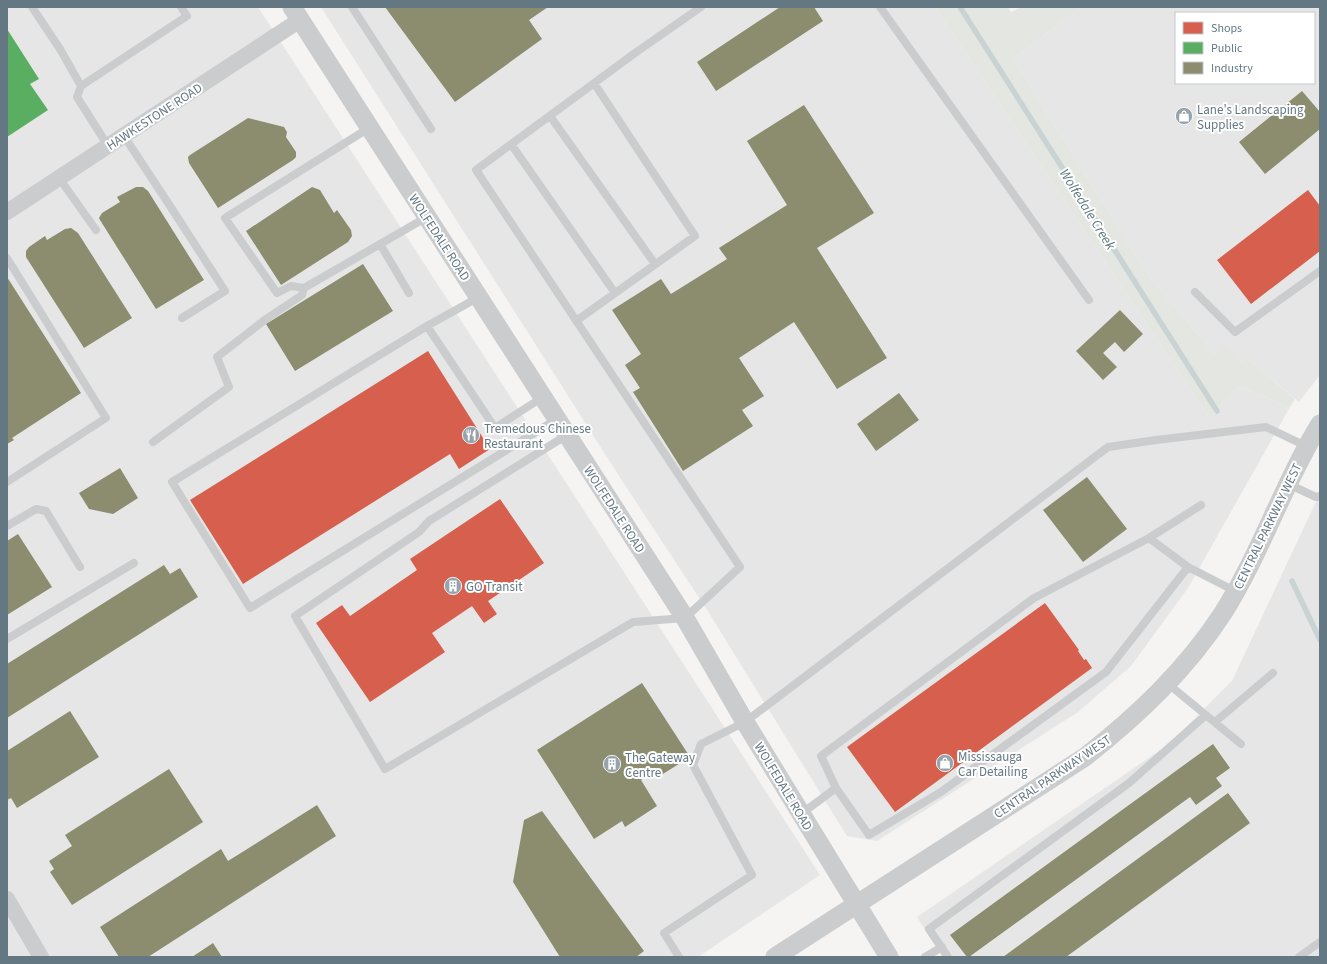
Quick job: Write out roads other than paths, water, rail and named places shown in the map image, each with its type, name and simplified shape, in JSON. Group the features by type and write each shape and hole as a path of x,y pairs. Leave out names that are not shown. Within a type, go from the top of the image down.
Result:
{"street":[{"name":"WOLFEDALE ROAD","path":"296,14 685,618 745,722 889,957"},
{"name":"HAWKESTONE ROAD","path":"7,212 124,136 296,14"},
{"name":"CENTRAL PARKWAY WEST","path":"775,957 1085,757 1120,729 1154,698 1188,660 1223,613 1248,568 1306,446 1320,424"},
{"path":"7,899 40,957"}],"lane":[{"path":"32,7 60,49 81,86"},
{"path":"108,146 77,97 81,86 187,16 181,7"},
{"path":"352,7 431,129"},
{"path":"568,435 429,521 419,532 295,616 385,769 633,622 685,618 740,567 476,170 594,83 701,7"},
{"path":"880,7 1089,300"},
{"path":"576,321 694,236 594,83"},
{"path":"550,116 655,264"},
{"path":"369,128 225,218 277,293 291,286 304,288 427,217"},
{"path":"124,136 225,291 182,318"},
{"path":"512,144 615,293"},
{"path":"59,178 96,230"},
{"path":"380,244 409,293"},
{"path":"7,258 106,418 7,482"},
{"path":"1195,292 1235,332 1320,271"},
{"path":"153,442 229,387 217,357 266,319 302,295 304,288"},
{"path":"479,297 427,326 172,482 250,608 557,419"},
{"path":"427,326 495,428 543,397"},
{"path":"679,957 664,933 752,875 693,765 702,744 745,722 1108,447 1266,427 1306,446"},
{"path":"1288,484 1316,497 1320,496"},
{"path":"1188,567 1106,672 941,792 869,835 836,788 821,756 1034,598 1149,538 1201,505"},
{"path":"7,526 36,509 46,511 80,568"},
{"path":"1149,538 1188,567 1235,591"},
{"path":"7,640 134,563"},
{"path":"1215,722 1273,673"},
{"path":"1167,684 1241,744"},
{"path":"948,957 929,929 1129,783 1206,715"},
{"path":"801,814 836,788"},
{"path":"1299,957 1320,942"},
{"path":"925,957 942,947"}],"waterway":[{"name":"Wolfedale Creek","path":"960,7 1217,411"},
{"name":"Wolfedale Creek","path":"1292,581 1320,640"}],"place":[{"name":"Lane's Landscaping Supplies","path":"1184,116"},
{"name":"Tremedous Chinese Restaurant","path":"471,435"},
{"name":"GO Transit","path":"453,586"},
{"name":"Mississauga Car Detailing","path":"945,763"},
{"name":"The Gateway Centre","path":"612,764"}]}
